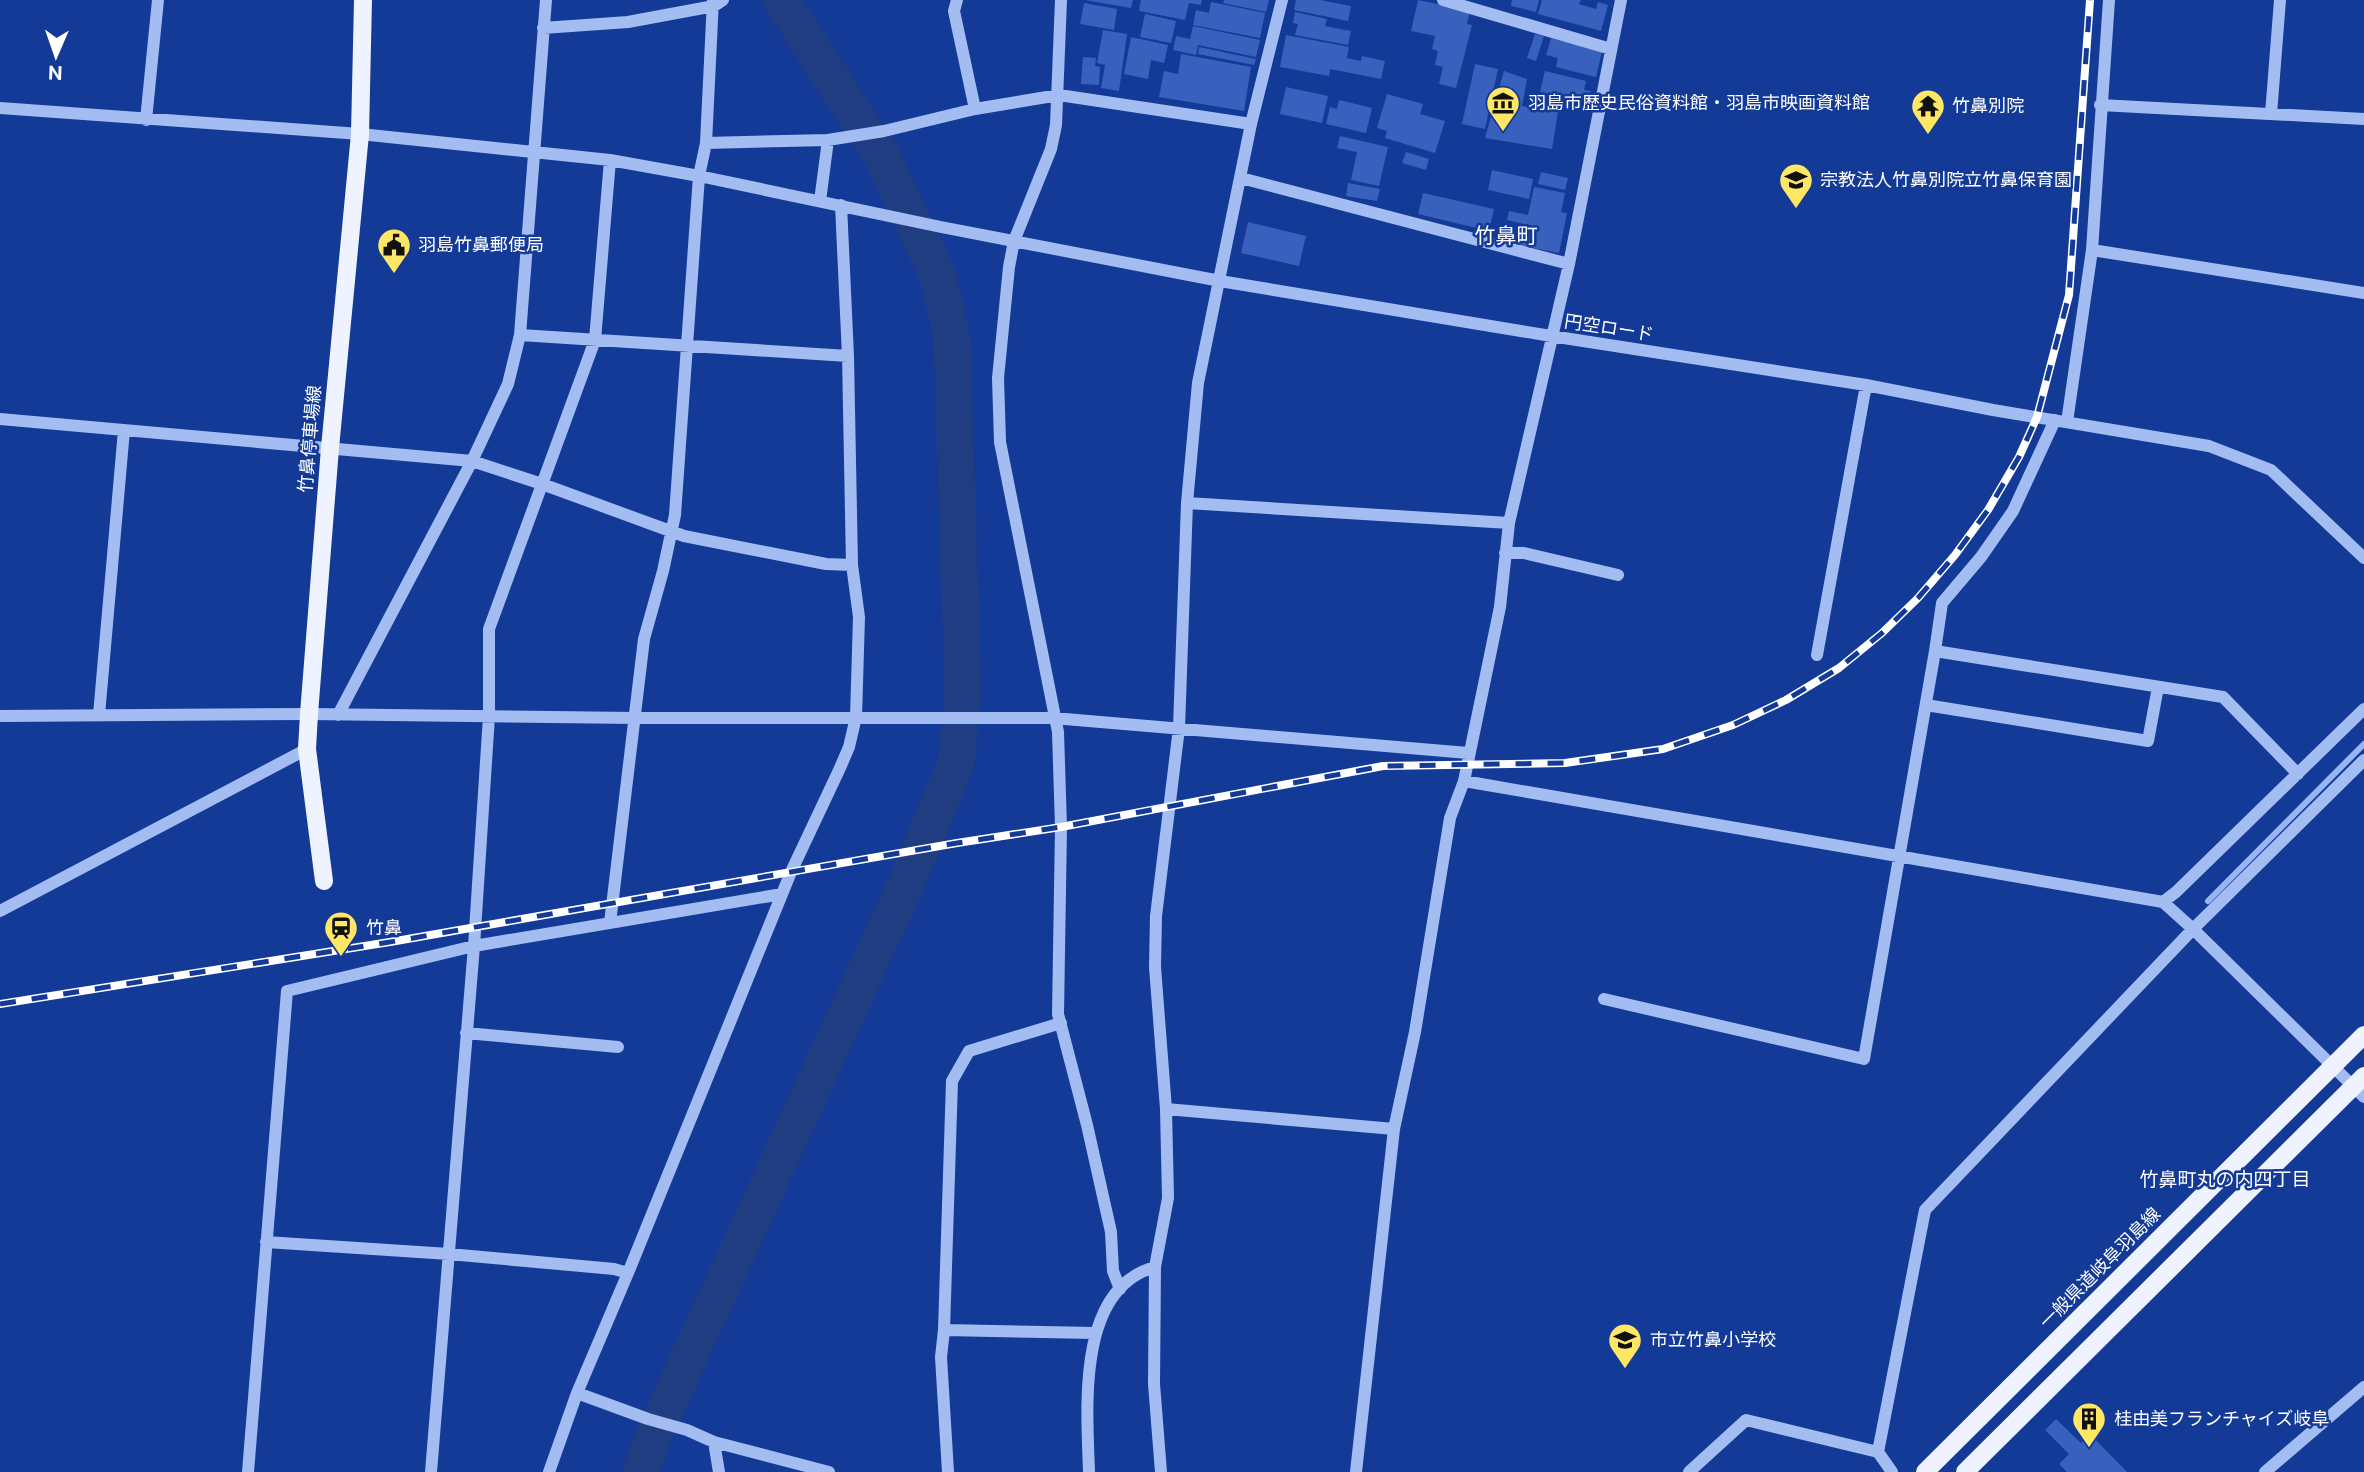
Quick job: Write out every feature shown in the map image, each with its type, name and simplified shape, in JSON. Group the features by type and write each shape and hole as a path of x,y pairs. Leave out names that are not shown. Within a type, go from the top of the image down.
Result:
{"main road":[{"name":"竹鼻停車場線","path":"324,881 307,749 330,448 360,134 363,0"},
{"name":"一般県道岐阜羽島線","path":"1925,1472 2364,1035"},
{"path":"1965,1472 2361,1086"}],"street":[{"path":"146,120 158,0"},
{"path":"338,715 472,461 508,384 520,335 546,0"},
{"path":"957,0 954,11 975,109"},
{"path":"1062,0 1059,95 1051,149 1014,241 998,378 1000,442 1032,596 1053,718 1058,732 1061,827 1058,1014 1108,1218 1113,1271 1120,1289"},
{"path":"1161,1472 1154,1384 1155,1267 1168,1198 1166,1109 1155,967 1156,929 1180,728 1187,503 1198,383 1251,124 1282,0"},
{"path":"1443,0 1611,49"},
{"path":"1356,1472 1394,1129 1415,1032 1450,818 1464,780 1500,607 1509,523 1569,264 1621,0"},
{"path":"1604,999 1864,1059 1942,603 1981,557 2012,511 2061,421 2092,250 2109,0"},
{"path":"2271,114 2280,0"},
{"path":"543,28 628,22 717,2 706,143 699,176 673,531 644,639 610,923"},
{"path":"706,143 828,140 884,131 975,109 1059,95 1251,124"},
{"path":"2100,105 2364,119"},
{"name":"円空ロード","path":"0,108 360,134 610,160 1220,281 1866,385 1993,410 2209,446 2271,470 2364,558"},
{"path":"820,201 828,140"},
{"path":"431,1472 474,946 489,716 489,629 595,340 610,160"},
{"path":"1241,178 1569,264"},
{"path":"549,1472 577,1392 782,894 849,747 856,717 859,617 852,565 848,356 841,205"},
{"path":"2092,250 2364,293"},
{"path":"520,335 848,356"},
{"path":"1817,655 1866,385"},
{"path":"0,419 472,461 684,537 826,564 852,565"},
{"path":"99,715 124,430"},
{"path":"1187,503 1509,523"},
{"path":"1505,553 1524,553 1618,575"},
{"path":"1935,651 2223,697 2298,774"},
{"path":"1926,705 2148,741 2158,687"},
{"path":"2163,902 2364,709"},
{"path":"0,716 309,714 635,718 1053,718 1468,753"},
{"path":"0,911 307,749"},
{"path":"1878,1452 1925,1210 2193,929 2364,760"},
{"path":"1464,780 2163,902 2332,1067 2361,1086"},
{"path":"248,1472 287,991 474,946 782,894"},
{"path":"947,1472 941,1357 953,1081 969,1051 1060,1023"},
{"path":"466,1033 618,1047"},
{"path":"1166,1109 1394,1129"},
{"path":"266,1242 449,1254 614,1269 628,1273"},
{"path":"1089,1472 1087,1414 1095,1333 1105,1307 1120,1289 1141,1270 1155,1267"},
{"path":"944,1330 1095,1333"},
{"path":"2265,1472 2364,1387"},
{"path":"577,1392 714,1442 829,1472"},
{"path":"1689,1472 1746,1420 1878,1452 1892,1472"},
{"path":"714,1442 719,1472"}],"building":[{"path":"1085,0 1133,0 1131,8"},
{"path":"1141,0 1202,0 1201,5 1189,3 1185,20 1139,11"},
{"path":"1224,0 1269,0 1266,12 1223,3"},
{"path":"1296,0 1320,0 1351,6 1348,21 1294,10"},
{"path":"1418,0 1470,11 1467,24 1472,25 1456,88 1439,84 1443,67 1435,65 1438,51 1432,49 1435,36 1411,31"},
{"path":"1512,0 1539,0 1536,12 1511,6"},
{"path":"1542,0 1581,0 1579,4 1596,9 1598,2 1608,5 1601,31 1538,14"},
{"path":"1211,2 1265,13 1260,38 1193,25 1196,10 1209,13"},
{"path":"1084,3 1117,9 1114,30 1080,24"},
{"path":"1295,12 1327,19 1325,26 1351,31 1348,45 1295,35 1298,24 1293,23"},
{"path":"1145,14 1176,21 1171,43 1140,37"},
{"path":"1193,26 1260,40 1256,57 1198,45 1196,55 1173,50 1176,36 1190,39"},
{"path":"1103,30 1127,34 1119,91 1101,88 1105,65 1097,63"},
{"path":"1535,34 1544,36 1536,61 1527,58"},
{"path":"1286,35 1349,47 1347,58 1361,61 1362,56 1385,61 1381,79 1330,69 1329,76 1280,67"},
{"path":"1131,37 1168,45 1164,63 1151,60 1148,79 1124,74"},
{"path":"1551,38 1602,51 1596,77 1556,67 1558,58 1546,55"},
{"path":"1199,47 1256,59 1254,65 1198,54"},
{"path":"1181,54 1251,67 1244,111 1159,97 1164,71 1178,74"},
{"path":"1083,57 1096,58 1095,66 1100,67 1099,85 1081,84"},
{"path":"1475,64 1498,69 1485,129 1462,124"},
{"path":"1504,71 1527,79 1522,106 1558,112 1552,149 1485,138"},
{"path":"1545,71 1586,81 1584,90 1591,91 1588,104 1540,92"},
{"path":"1286,87 1328,96 1322,123 1280,114"},
{"path":"1387,94 1423,104 1420,114 1445,121 1435,153 1385,138 1387,131 1377,128"},
{"path":"1339,100 1372,108 1366,133 1326,124 1330,107 1337,109"},
{"path":"1340,136 1388,147 1379,186 1351,180 1357,152 1337,148"},
{"path":"1406,152 1429,159 1426,170 1402,163"},
{"path":"1492,170 1533,179 1529,199 1488,190"},
{"path":"1541,172 1568,178 1565,190 1538,184"},
{"path":"1348,183 1380,189 1377,201 1346,196"},
{"path":"1534,187 1565,193 1561,212 1567,213 1559,253 1503,242 1505,233 1523,236 1524,232 1531,234 1533,226 1507,220 1509,211 1528,215"},
{"path":"1423,193 1494,209 1489,231 1418,214"},
{"path":"1248,222 1306,236 1299,266 1241,253"},
{"name":"桂由美フランチャイズ岐阜","path":"2056,1419 2081,1443 2090,1434 2127,1472 2067,1472 2059,1464 2069,1454 2045,1430"}],"waterway":[{"path":"641,1472 654,1434 910,875 956,763 963,692 952,338 938,276 882,156 781,0"},
{"path":"2208,901 2364,744"}],"railway":[{"path":"0,1004 396,941 1061,827 1383,766 1565,763 1663,749 1733,725 1786,700 1839,668 1882,633 1918,598 1955,555 1988,510 2019,457 2037,417 2069,295 2090,0"}],"place":[{"name":"羽島市歴史民俗資料館・羽島市映画資料館","path":"1503,133"},
{"name":"竹鼻別院","path":"1928,136"},
{"name":"宗教法人竹鼻別院立竹鼻保育園","path":"1796,210"},
{"name":"羽島竹鼻郵便局","path":"394,275"},
{"name":"竹鼻","path":"341,958"},
{"name":"市立竹鼻小学校","path":"1625,1370"},
{"name":"桂由美フランチャイズ岐阜","path":"2089,1449"}],"district":[{"name":"竹鼻町","path":"1506,236"},
{"name":"竹鼻町丸の内四丁目","path":"2225,1179"}]}
